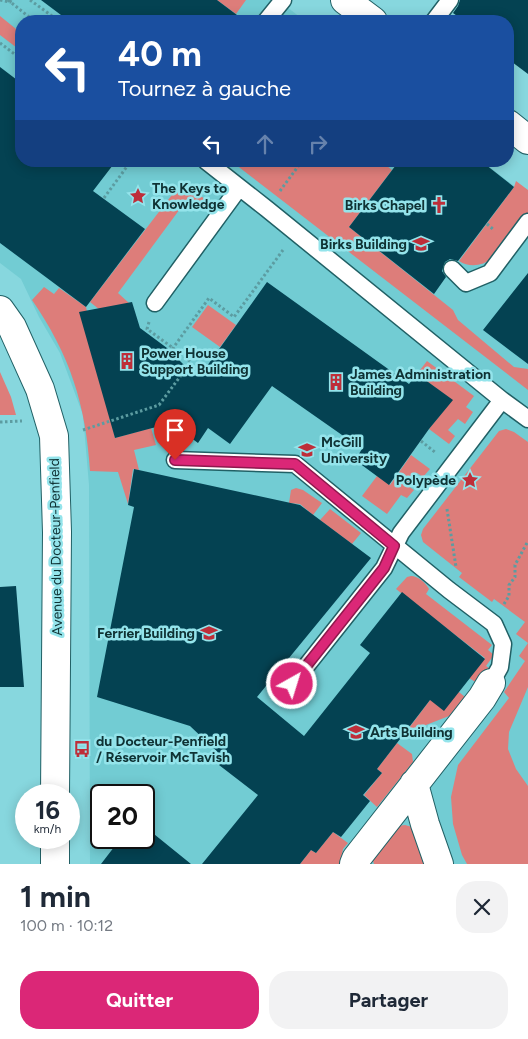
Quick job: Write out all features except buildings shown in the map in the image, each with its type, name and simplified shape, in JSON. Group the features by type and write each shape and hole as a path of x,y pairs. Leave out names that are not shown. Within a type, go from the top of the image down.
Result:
{"main road":[{"path":"345,0 365,15"},
{"path":"514,129 528,140"},
{"name":"Avenue du Docteur-Penfield","path":"0,310 12,327 40,389 54,436 57,532 56,784"},
{"path":"354,864 361,852 482,698 493,678"},
{"path":"414,784 439,864"},
{"path":"55,849 55,864"}],"lane":[{"path":"271,15 283,0"},
{"path":"439,15 450,0"},
{"path":"213,167 528,419"},
{"path":"155,303 239,188"},
{"path":"452,269 466,283 490,273 528,222"},
{"path":"292,684 384,568 400,533 502,400"},
{"path":"175,460 295,464 394,546 494,624 503,644 500,667 493,678"}],"path":[{"path":"0,0 10,1 27,15"},
{"path":"30,0 50,15"},
{"path":"0,43 15,54"},
{"path":"104,198 127,167"},
{"path":"275,198 298,167"},
{"path":"173,348 209,298 234,317 283,249"},
{"path":"83,430 159,405 190,362 147,329 155,303"},
{"path":"0,422 22,421"},
{"path":"447,505 456,568 449,590"},
{"path":"503,605 509,596 509,585 515,577 515,565 528,541"}],"shaded area":[{"name":"McGill University","path":"0,0 278,0 297,15 15,15 15,167 490,167 528,197 528,864 90,864 89,485 83,415 60,353 39,317 21,279 0,263"},
{"path":"217,0 246,0 236,14"},
{"path":"0,16 15,28 15,46 0,35"},
{"path":"239,167 388,167 392,170 349,227 453,310 458,320 514,367 528,369 528,390"},
{"path":"516,181 528,190 528,213 493,258 485,263 476,265 467,265 459,261 514,187"},
{"path":"181,183 211,203 206,210 188,198 118,293 129,303 100,310 90,302"},
{"path":"44,287 54,294 59,288 86,307 115,438 151,428 156,445 134,450 139,470 133,469 128,504 118,472 90,471 85,424 74,381 57,341 32,300"},
{"path":"208,305 236,325 220,347 192,327"},
{"path":"427,361 474,396 466,407 473,412 465,424 458,419 448,430 455,436 449,444 429,429 452,400 417,374"},
{"path":"0,372 11,397 16,415 0,415"},
{"path":"506,429 528,442 528,643 516,634 525,622 494,599 492,602 459,577 462,573 423,542 421,535 423,529 499,431"},
{"path":"411,455 430,469 423,477 417,473 408,486 414,490 407,498 401,495 387,514 362,496 377,476 390,485"},
{"path":"296,488 303,490 322,503 313,515 300,504 289,503 291,490"},
{"path":"330,509 361,533 352,544 320,520"},
{"path":"411,576 426,584 429,589 426,594 492,645 488,650 494,655 486,666 489,668 477,683 469,678 485,658 396,589 407,577"},
{"path":"528,643 528,687 509,732 508,749 516,769 528,786 528,864 467,864 462,855 453,824 451,797 458,765 509,698 504,692 525,661 519,656"},
{"path":"459,692 465,697 449,716 426,725 417,734 409,728 430,700"},
{"path":"397,743 412,754 413,762 377,807 364,795 382,773 377,769"},
{"path":"398,826 412,827 430,864 374,864 372,858"},
{"path":"333,832 348,843 343,849 340,864 300,864 311,850 316,853"}],"place":[{"name":"The Keys to Knowledge","path":"138,196"},
{"name":"Birks Chapel","path":"439,205"},
{"name":"Birks Building","path":"421,244"},
{"name":"Power House Support Building","path":"127,361"},
{"name":"James Administration Building","path":"336,382"},
{"name":"McGill University","path":"307,450"},
{"name":"Polypède","path":"470,480"},
{"name":"Ferrier Building","path":"209,633"},
{"name":"Arts Building","path":"356,732"},
{"name":"du Docteur-Penfield / Réservoir McTavish","path":"82,749"}],"route":[{"path":"175,460 295,464 394,546 384,568 292,684"}]}
